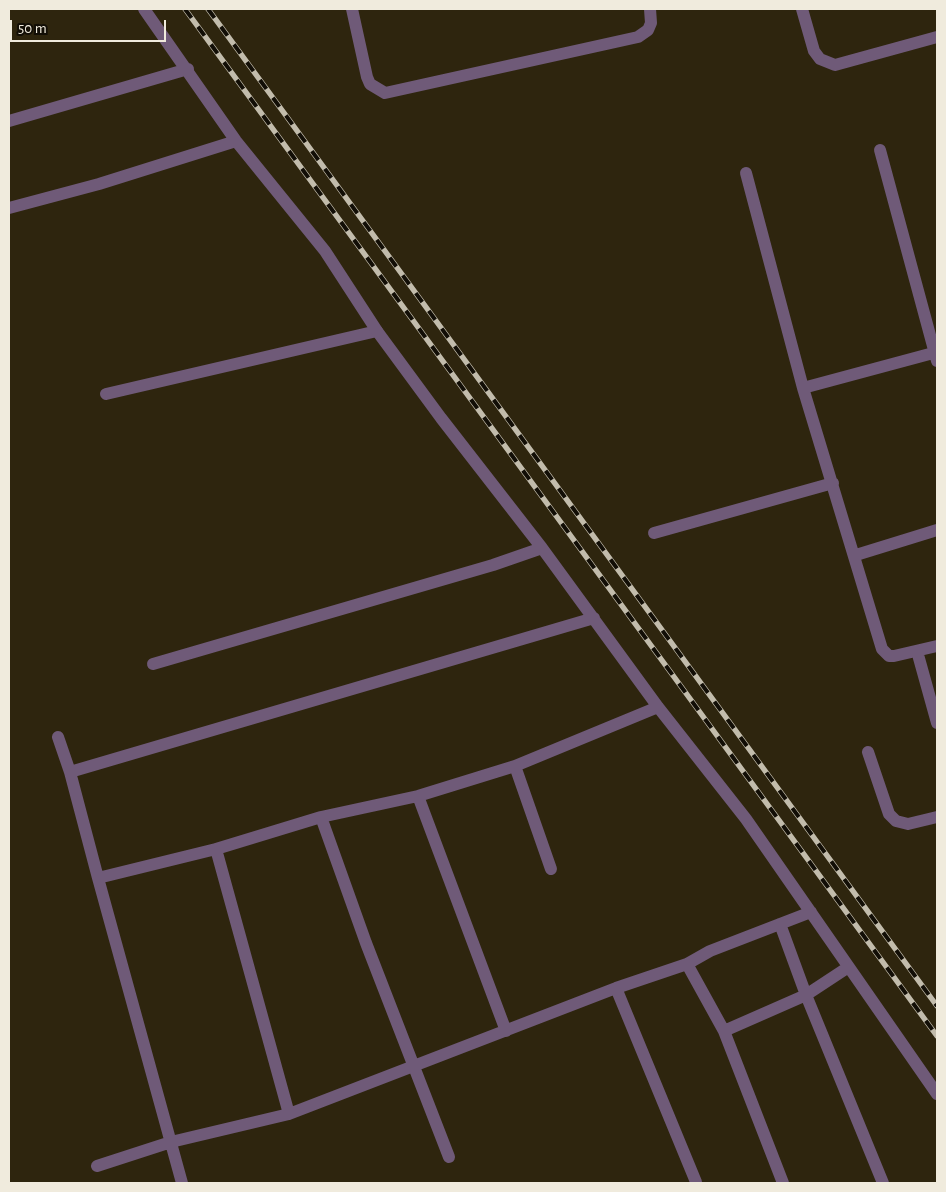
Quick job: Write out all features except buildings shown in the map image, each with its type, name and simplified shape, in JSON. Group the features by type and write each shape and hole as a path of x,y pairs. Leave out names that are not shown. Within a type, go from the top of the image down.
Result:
{"street":[{"path":"144,9 188,69 236,141 325,251 377,331 542,548 658,707 746,819 937,1094"},
{"path":"352,9 367,77 370,84 385,93 638,37 648,30 650,9"},
{"path":"802,9 814,51 820,59 836,65 937,38"},
{"path":"9,121 188,69"},
{"path":"9,208 99,184 236,141"},
{"path":"803,388 936,355 880,150"},
{"path":"746,173 803,388 886,654 894,656 937,646"},
{"path":"106,394 377,331"},
{"path":"654,533 833,483"},
{"path":"856,555 937,530"},
{"path":"153,664 493,565 542,548"},
{"path":"70,772 594,618"},
{"path":"917,651 937,723"},
{"path":"98,878 216,849 321,818 418,796 515,766 658,707"},
{"path":"58,737 70,772 182,1183"},
{"path":"868,752 889,814 896,821 908,824 937,817"},
{"path":"515,766 551,869"},
{"path":"418,796 506,1030"},
{"path":"321,818 366,943 449,1157"},
{"path":"216,849 290,1114"},
{"path":"98,1166 171,1142 290,1114 616,988 687,964 710,951 811,912"},
{"path":"780,924 806,995 883,1183"},
{"path":"687,964 724,1031 783,1183"},
{"path":"724,1031 806,995 848,968"},
{"path":"616,988 695,1183"}],"railway":[{"path":"185,9 937,1036"},
{"path":"208,9 937,1006"}]}
